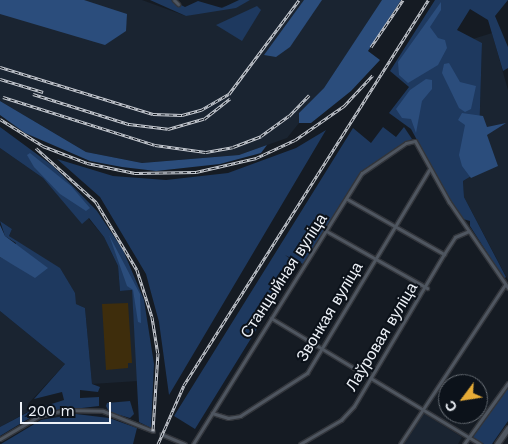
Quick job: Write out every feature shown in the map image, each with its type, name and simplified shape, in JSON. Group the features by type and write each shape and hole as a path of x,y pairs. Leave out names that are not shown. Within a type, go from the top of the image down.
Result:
{"main road":[{"path":"497,444 508,428"}],"street":[{"path":"174,0 178,4"},
{"name":"Станцыйная вуліца","path":"193,444 367,169 415,141 429,170"},
{"path":"400,444 422,409 507,287 429,170"},
{"name":"Звонкая вуліца","path":"212,413 228,418 240,416 307,373 324,348 429,170"},
{"path":"347,199 444,254"},
{"name":"Лаўровая вуліца","path":"300,444 341,420 372,378 427,288 455,237 469,230"},
{"path":"328,232 427,288"},
{"path":"272,318 480,444"},
{"path":"464,444 508,383"},
{"path":"0,439 38,416 73,410 103,412 153,431"},
{"path":"161,434 185,444"}],"shaded area":[{"path":"0,0 142,0 186,16 250,0 383,0 324,88 299,113 299,123 287,138 239,155 142,163 86,152 0,101"},
{"path":"0,0 84,0 127,14 126,31 105,45 0,14"},
{"path":"150,0 171,0 185,7 198,1 222,8 239,0 250,0 236,8 186,16"},
{"path":"304,0 322,0 290,47 276,57 264,55"},
{"path":"382,0 401,0 368,51 380,60 351,91 311,123 299,123 299,113 324,88"},
{"path":"435,0 508,0 495,16 508,47 508,68 503,71 488,20 470,9 457,30 482,43 478,172 463,181 464,197 506,277 504,279 470,226 470,221 463,219 445,192 411,129 389,113 409,87 390,71"},
{"path":"441,2 441,10 430,27 438,38 445,40 447,48 438,65 408,83 399,75 398,62"},
{"path":"257,6 261,10 242,41 216,25"},
{"path":"492,33 508,90 508,280 464,197 463,181 478,172 482,43 473,39"},
{"path":"449,63 460,82 476,86 471,109 465,112 459,108 442,73 444,64"},
{"path":"426,79 432,80 432,89 422,101 416,133 411,119 402,118 396,109 410,90"},
{"path":"0,101 86,152 142,163 239,155 267,145 261,153 220,164 156,171 122,167 90,161 25,133 0,115"},
{"path":"462,113 483,116 487,127 506,123 487,135 498,166 471,178 462,166 459,155 465,125 458,120"},
{"path":"0,127 53,166 97,211 123,250 144,300 154,364 151,428 139,422 132,290 120,291 118,266 104,237 89,218 82,224 43,178 0,148"},
{"path":"383,127 396,137 404,127 412,139 363,170 303,264 285,255 297,264 195,429 174,416 353,128 371,143"},
{"path":"326,130 169,395 159,322 146,274 100,197 57,159 113,176 166,180 228,173 296,148"},
{"path":"0,148 43,178 82,223 88,218 104,237 118,266 120,291 132,290 138,381 92,384 85,308 76,304 56,269 9,236 12,229 0,221"},
{"path":"30,153 71,186 90,208 86,211 60,194 34,167 27,155"},
{"path":"0,221 12,229 9,236 60,268 75,293 76,304 85,308 92,384 100,387 98,392 80,390 80,398 99,397 99,406 48,412 39,408 64,400 62,392 34,399 65,364 0,311 0,257 11,263 16,243 5,236"},
{"path":"0,225 5,236 48,268 35,278 0,257"},
{"path":"109,235 140,294 141,323 138,322 133,290 127,286"},
{"path":"0,311 65,364 28,404 31,410 0,427"},
{"path":"508,386 508,421 492,444 484,444 474,438 474,432 480,424 488,424 488,413"},
{"path":"130,401 134,414 130,418 109,412 106,406 107,403"},
{"path":"34,409 33,416 0,436 0,427"},
{"path":"423,413 438,424 462,437 458,444 403,444"},
{"path":"76,414 109,418 137,428 133,444 1,444 41,420"}],"building":[{"path":"128,303 132,363 128,363 128,368 106,370 102,304"}],"railway":[{"path":"0,67 153,114 182,115 201,110 229,94 299,0"},
{"path":"371,47 403,0"},
{"path":"158,444 184,385 428,0"},
{"path":"0,119 43,146 87,163 135,173 196,172 256,158 295,140 344,106 373,75"},
{"path":"0,79 43,92"},
{"path":"33,94 129,124 168,129 204,119 230,99"},
{"path":"3,97 155,145 206,152 233,147 261,136 289,116 309,95"},
{"path":"36,148 96,202 137,270 152,317 158,353 153,431"}]}
